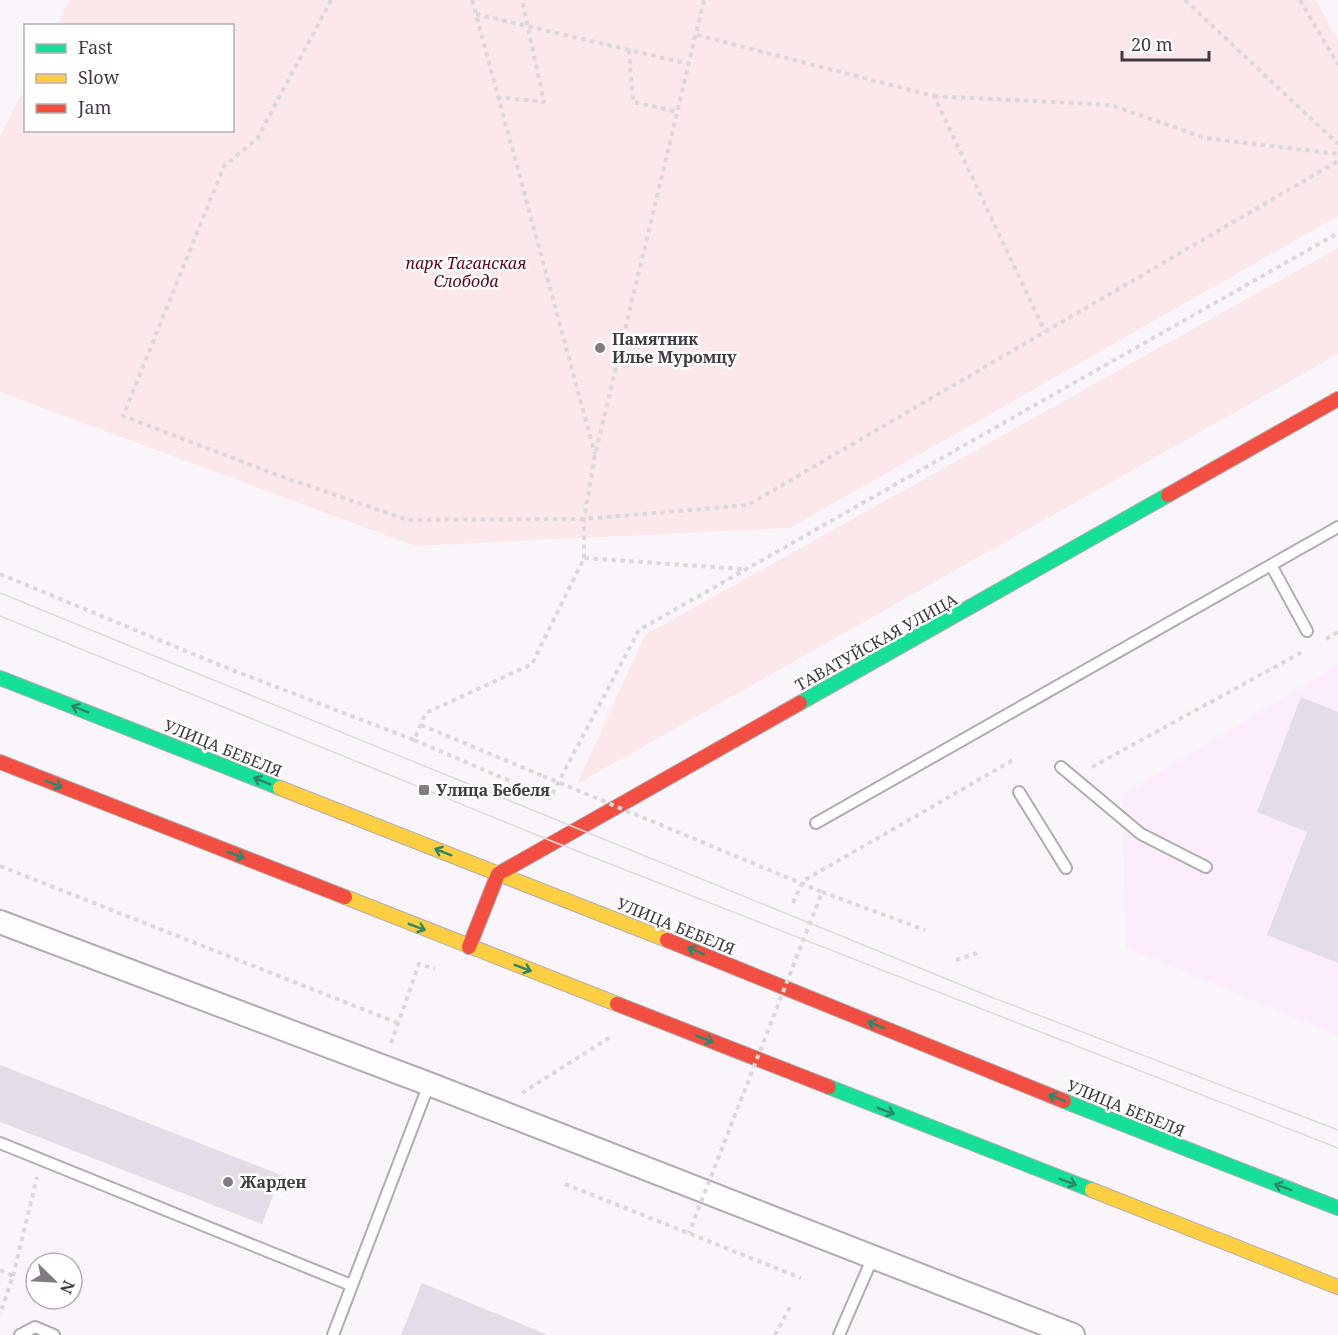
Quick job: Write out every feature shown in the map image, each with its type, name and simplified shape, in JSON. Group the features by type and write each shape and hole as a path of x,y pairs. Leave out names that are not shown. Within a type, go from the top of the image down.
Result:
{"main road":[{"name":"ТАВАТУЙСКАЯ УЛИЦА","path":"498,874 1338,399"},
{"name":"УЛИЦА БЕБЕЛЯ","path":"0,678 1338,1208"},
{"path":"0,762 1338,1287"},
{"path":"469,947 498,874"}],"street":[{"path":"0,922 429,1084 1073,1335"}],"lane":[{"path":"816,823 1338,527"},
{"path":"1270,565 1306,631"},
{"path":"1061,767 1141,834 1206,867"},
{"path":"1019,792 1066,868"},
{"path":"333,1335 429,1084"},
{"path":"0,1143 351,1285"},
{"path":"838,1335 873,1257"},
{"path":"20,1335 35,1327 54,1335"}],"path":[{"path":"331,0 257,139 224,166 123,416 280,476 408,520 584,519 748,506 1338,161"},
{"path":"472,0 595,454"},
{"path":"497,97 544,102 522,0"},
{"path":"414,740 426,713 532,664 584,558 584,519 595,454 704,0"},
{"path":"1185,0 1338,144"},
{"path":"1300,0 1338,65"},
{"path":"476,14 689,64"},
{"path":"697,35 934,96 1111,105 1204,138 1338,153"},
{"path":"629,50 633,102 678,112"},
{"path":"934,96 1044,332"},
{"path":"0,574 222,666 414,740 550,798 639,630 1338,233"},
{"path":"584,558 744,569"},
{"path":"1321,642 1338,632"},
{"path":"1073,778 1310,647"},
{"path":"421,725 822,892 925,930"},
{"path":"793,903 803,881 1013,760"},
{"path":"0,867 398,1023"},
{"path":"688,1233 822,892"},
{"path":"956,960 977,953"},
{"path":"514,1098 613,1036"},
{"path":"0,1314 13,1276 41,1160"},
{"path":"565,1184 801,1278"},
{"path":"0,1270 13,1276"},
{"path":"775,1335 791,1305"}],"shaded area":[{"path":"1338,665 1338,1036 1126,947 1122,795"}],"green space":[{"name":"парк Таганская Слобода","path":"70,0 1316,0 1338,40 1338,216 790,528 415,546 0,392 0,137 24,89 24,132 234,132 234,24 58,24"},
{"path":"1338,248 1338,354 577,784 645,635"}],"building":[{"path":"1301,697 1338,712 1338,963 1267,935 1307,832 1257,812"},
{"path":"0,1065 281,1175 262,1224 0,1122"},
{"path":"422,1283 548,1335 401,1335"}],"tram line":[{"path":"0,593 986,995 1338,1130"},
{"path":"0,616 554,842 1338,1148"}],"traffic: fast":[{"path":"800,703 1168,495"},
{"path":"0,678 280,788"},
{"path":"829,1087 1092,1190"},
{"path":"1064,1101 1338,1208"}],"traffic: slow":[{"path":"280,788 667,940"},
{"path":"345,897 617,1004"},
{"path":"1092,1190 1338,1287"}],"traffic: jam":[{"path":"1168,495 1338,399"},
{"path":"469,947 498,874 800,703"},
{"path":"0,762 345,897"},
{"path":"667,940 1064,1101"},
{"path":"617,1004 829,1087"}],"place":[{"name":"Памятник Илье Муромцу","path":"600,348"},
{"name":"Улица Бебеля","path":"424,790"},
{"name":"Жарден","path":"228,1182"}]}
